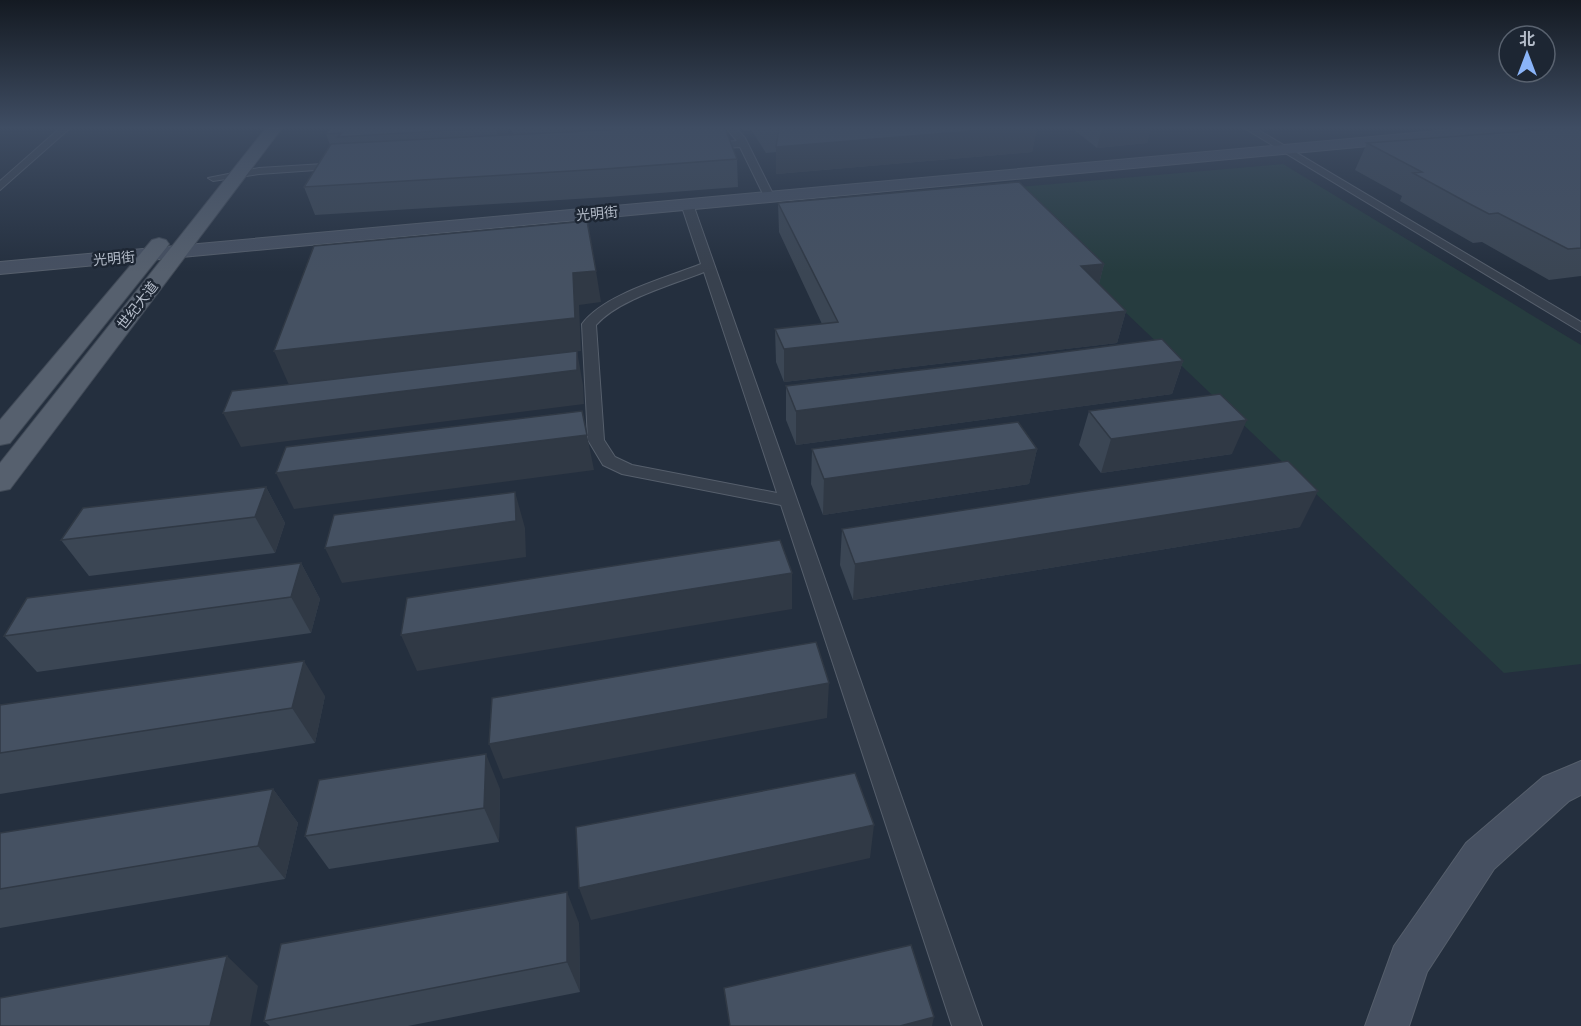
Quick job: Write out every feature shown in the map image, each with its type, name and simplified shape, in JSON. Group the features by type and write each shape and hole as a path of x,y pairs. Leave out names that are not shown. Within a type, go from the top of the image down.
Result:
{"main road":[{"name":"世纪大道","path":"0,482 236,176"},
{"name":"世纪大道","path":"0,437 213,178"}],"street":[{"path":"0,187 12,176"},
{"path":"213,178 230,176"},
{"path":"759,176 769,196"},
{"name":"光明街","path":"0,268 984,176"},
{"path":"1329,176 1581,328"},
{"path":"687,204 967,1026"},
{"path":"708,266 647,293 615,304 600,312 589,324 596,440 609,462 628,470 788,501"},
{"path":"1387,1026 1409,961 1480,856 1556,789 1581,777"}],"green space":[{"path":"1147,176 1303,176 1581,345 1581,664 1504,673 996,189"}],"building":[{"path":"311,176 489,176 304,187"},
{"path":"1418,176 1581,176 1581,248 1568,249 1498,213 1489,214"},
{"path":"1019,182 1104,264 1081,266 1126,311 784,349 775,329 838,322 778,203"},
{"path":"587,221 596,271 573,273 575,318 274,351 314,246"},
{"path":"1162,339 1183,361 796,411 786,386 987,362"},
{"path":"577,351 577,370 223,413 232,391"},
{"path":"1220,394 1247,420 1111,439 1089,411"},
{"path":"582,411 587,435 276,473 286,447"},
{"path":"1018,422 1037,449 824,479 812,449"},
{"path":"1288,461 1318,491 855,564 842,529 1080,492"},
{"path":"266,487 255,517 61,540 83,508"},
{"path":"515,492 516,521 325,548 334,515"},
{"path":"780,540 792,573 401,635 407,598"},
{"path":"301,563 291,597 4,636 27,598"},
{"path":"816,642 829,683 489,744 492,698"},
{"path":"304,661 292,708 0,753 0,705"},
{"path":"486,754 484,808 305,836 319,780"},
{"path":"855,773 874,825 579,888 576,827"},
{"path":"273,789 258,846 0,889 0,833"},
{"path":"567,892 567,962 264,1021 281,944"},
{"path":"911,945 934,1017 900,1026 730,1026 724,988"},
{"path":"227,956 210,1026 0,1026 0,998"}]}
